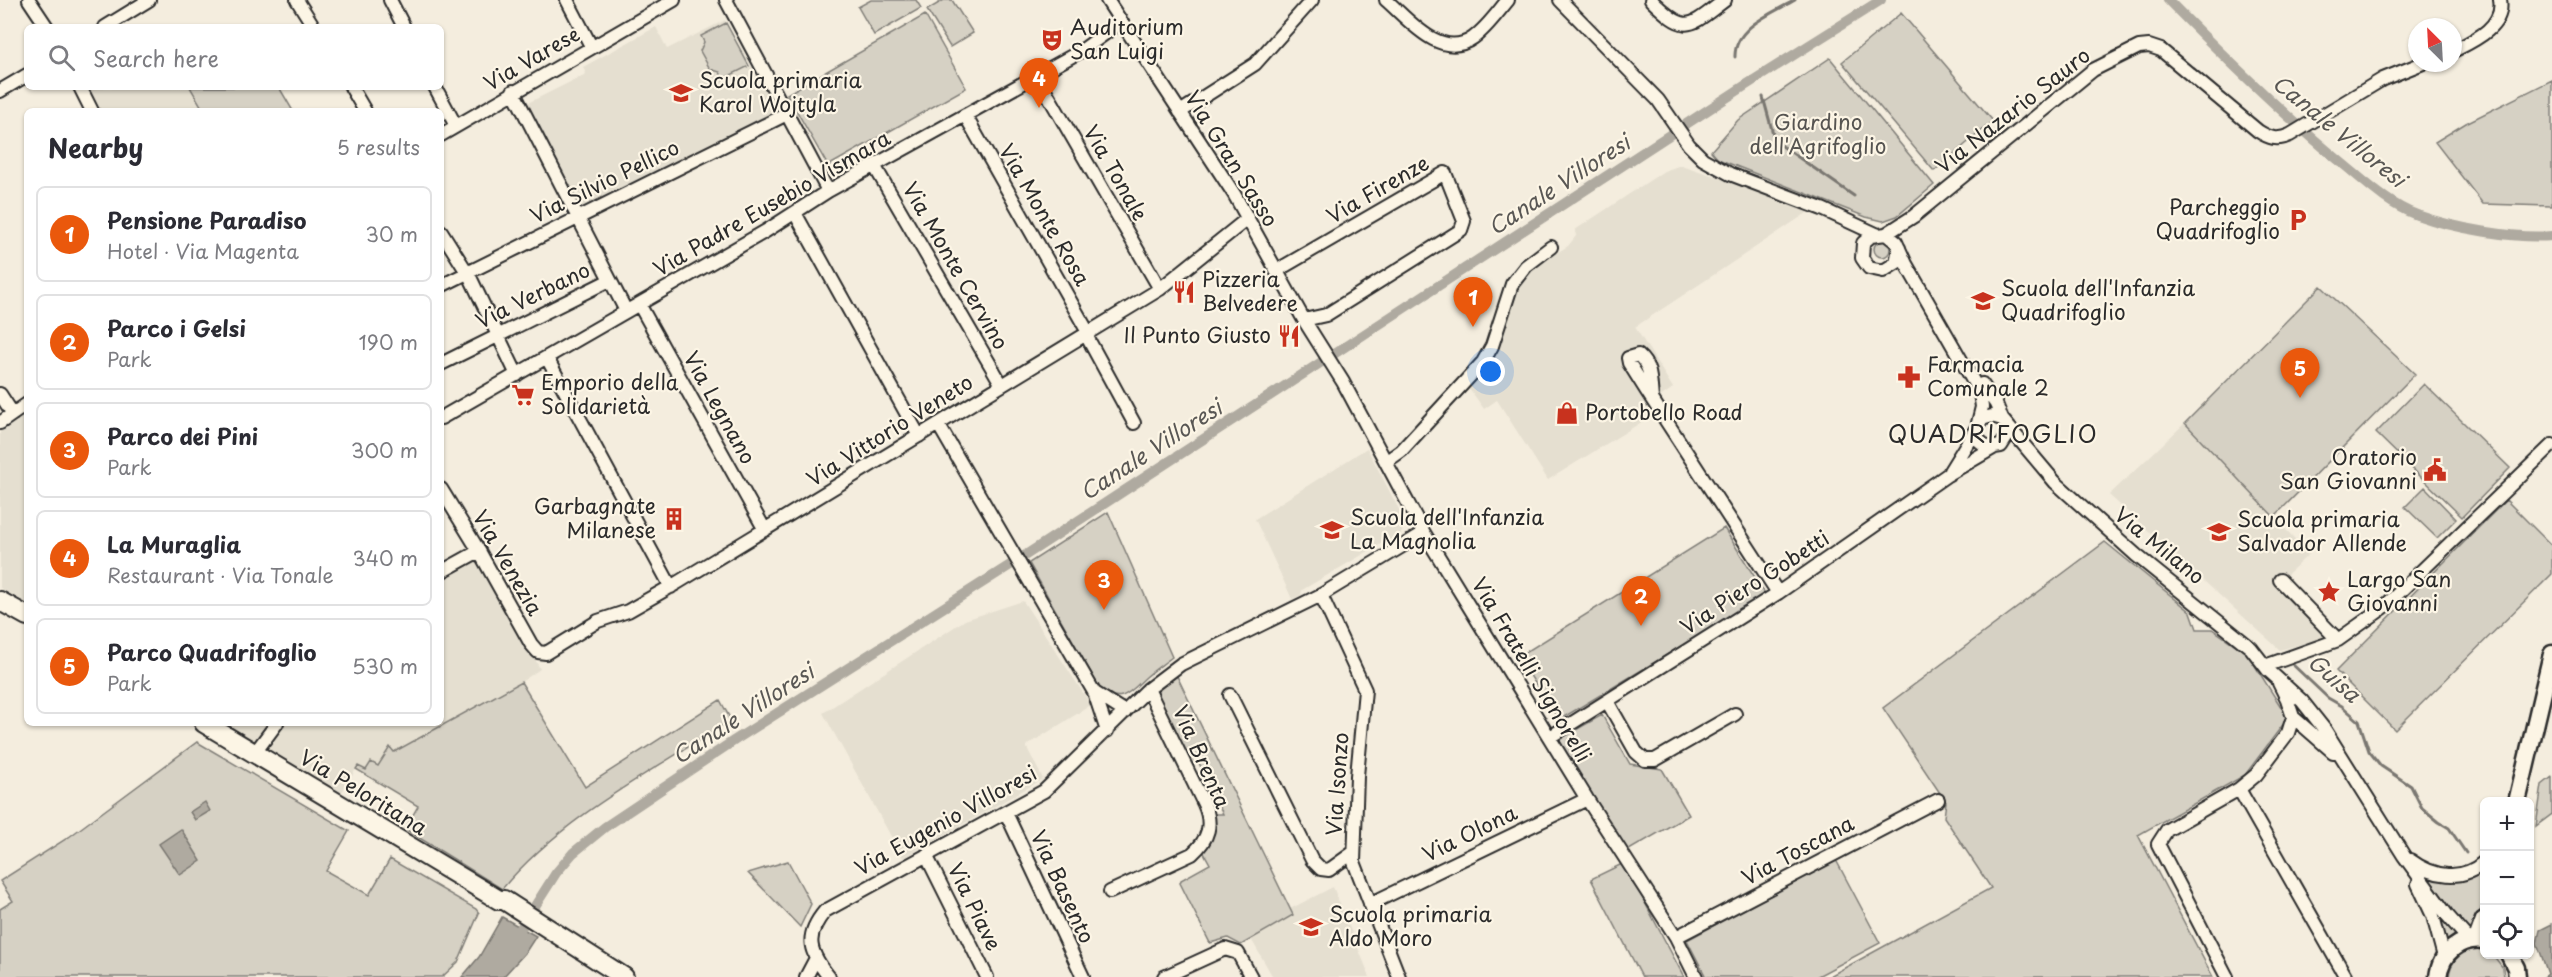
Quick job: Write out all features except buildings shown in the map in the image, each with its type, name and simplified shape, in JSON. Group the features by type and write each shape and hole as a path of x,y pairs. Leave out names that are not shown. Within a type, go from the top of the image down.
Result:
{"main road":[{"path":"0,601 24,614"},
{"name":"Via Peloritana","path":"209,726 499,900 500,906 546,930 624,977"}],"street":[{"path":"28,0 45,24"},
{"path":"110,24 149,0"},
{"path":"297,0 312,24"},
{"path":"390,0 402,24"},
{"path":"567,0 591,46"},
{"path":"726,0 828,191"},
{"name":"Via Gran Sasso","path":"1107,0 1234,194 1304,320 1340,378"},
{"path":"1180,112 1249,69 1312,0"},
{"path":"1386,0 1433,40 1450,45 1470,40 1508,0"},
{"path":"1560,0 1665,108 1689,145 1702,159 1717,168 1822,209 1889,240 1898,259 1887,270 1878,271 1869,268 1862,258 1862,249 1857,236 1837,217"},
{"path":"1651,0 1677,23 1683,25 1690,25 1725,0"},
{"path":"2462,46 2491,28 2500,14 2500,0"},
{"name":"Via Varese","path":"444,133 666,2"},
{"name":"Via Padre Eusebio Vismara","path":"444,416 795,213 828,191 1081,51 1121,22"},
{"name":"Via Nazario Sauro","path":"1889,240 1914,216 2083,77 2118,56 2139,47 2149,46 2161,50 2267,137 2276,139 2290,135 2383,79 2408,69"},
{"name":"Via Tonale","path":"1037,75 1160,289"},
{"path":"0,92 24,77"},
{"path":"82,90 90,108"},
{"path":"353,90 363,108"},
{"path":"437,90 456,126"},
{"path":"513,91 626,311"},
{"name":"Via Silvio Pellico","path":"444,284 787,114"},
{"name":"Via Monte Rosa","path":"965,116 1088,334 1134,423"},
{"name":"Via Monte Cervino","path":"875,167 1002,385"},
{"name":"Via Firenze","path":"1276,271 1445,173 1464,220 1461,230 1326,315 1304,320"},
{"path":"795,213 919,436"},
{"name":"Via Vittorio Veneto","path":"542,654 598,621 628,611 671,587 1088,334 1160,289 1247,219"},
{"path":"444,236 467,273 517,375"},
{"path":"1862,249 1867,239 1889,240"},
{"name":"Via Milano","path":"1889,240 1963,362 1982,400 1977,426"},
{"path":"1387,461 1409,443 1484,362 1492,346 1512,284 1526,266 1551,247"},
{"name":"Via Milano","path":"1887,270 1904,277 1926,300"},
{"name":"Via Verbano","path":"444,362 610,280"},
{"name":"Via Legnano","path":"639,304 765,530"},
{"path":"547,358 671,587"},
{"name":"Via Milano","path":"1963,362 1996,404 2005,422 2024,447 2055,482 2251,648 2284,691 2293,717 2345,763"},
{"name":"Via Fratelli Signorelli","path":"1340,378 1424,532 1587,799 1676,937 1696,977"},
{"path":"0,394 13,414"},
{"path":"1652,398 1778,593"},
{"path":"0,423 24,406"},
{"path":"1992,416 2005,422 2007,439 2001,446 1993,448 1980,443 1977,426 1982,419 1992,416"},
{"path":"938,424 1094,692 1107,731"},
{"name":"Via Piero Gobetti","path":"1947,475 1977,426"},
{"name":"Via Milano","path":"2007,439 2024,447"},
{"path":"2268,669 2338,640 2383,609 2552,445"},
{"name":"Via Piero Gobetti","path":"1550,737 1778,593 1947,475 1993,448"},
{"name":"Via Venezia","path":"444,494 531,644 542,654"},
{"name":"Via Eugenio Villoresi","path":"815,960 810,942 812,930 825,911 1044,791 1148,689 1180,664 1321,595 1424,532"},
{"path":"444,570 479,551"},
{"path":"2280,580 2338,640"},
{"name":"Via Isonzo","path":"1321,595 1365,690 1357,776 1355,871 1399,977"},
{"path":"2518,797 2552,654"},
{"name":"Via Milano","path":"2268,669 2290,688 2315,718 2404,856 2447,915 2477,940"},
{"name":"Via Brenta","path":"1110,892 1192,854 1202,846 1210,827 1209,815 1148,689"},
{"path":"1094,692 1125,712"},
{"path":"1230,695 1312,860 1321,869 1329,870 1354,852"},
{"path":"1607,701 1636,752 1645,760 1656,760 1735,714"},
{"path":"2227,977 2158,844 2167,830 2239,789 2256,775 2288,733 2293,717 2304,714 2315,718"},
{"path":"254,754 275,726"},
{"path":"2288,733 2306,728"},
{"path":"2239,789 2346,977"},
{"name":"Via Olona","path":"1370,904 1587,799"},
{"name":"Via Toscana","path":"1676,937 1938,800"},
{"name":"Via Basento","path":"1006,813 1083,977"},
{"name":"Via Piave","path":"926,855 987,977"},
{"path":"2404,856 2418,866 2439,874 2454,876 2468,873 2480,865"},
{"name":"Via Milano","path":"2404,856 2433,916 2444,957"},
{"path":"2438,977 2444,957 2455,946 2477,940"},
{"path":"1164,977 1218,951 1229,949 1238,953 1251,977"},
{"path":"806,977 815,960 829,977"}],"shaded area":[{"name":"Scuola primaria Karol Wojtyla","path":"725,20 777,112 582,207 570,188 528,103 586,74 583,67 656,27 667,49"},
{"path":"90,90 191,90 202,108 99,108"},
{"path":"1681,165 1813,209 1635,327 1673,388 1647,406 1653,415 1548,480 1497,400 1484,409 1469,388 1485,372 1499,350 1520,283 1528,271 1568,246 1576,236 1575,230 1664,171"},
{"path":"24,408 24,601 0,588 0,425"},
{"name":"Scuola primaria Salvador Allende","path":"2185,423 2309,554 2276,585 2327,637 2280,650 2109,495"},
{"name":"Scuola dell'Infanzia La Magnolia","path":"1367,448 1406,523 1399,538 1392,542 1386,541 1302,590 1301,595 1292,599 1255,519"},
{"path":"482,556 540,669 444,724 444,578"},
{"path":"1023,601 1091,705 1026,746 1043,779 903,858 823,713 965,620"},
{"path":"231,726 441,726 394,752 391,747 378,766 366,771 358,766 340,795"},
{"path":"205,802 210,811 195,820 190,812"},
{"path":"181,829 201,861 180,875 159,844"},
{"name":"Scuola primaria Aldo Moro","path":"1333,887 1370,977 1273,977 1251,939 1293,915 1290,909"},
{"path":"502,917 536,936 525,953 503,977 462,977 479,957"},
{"path":"2552,924 2552,977 2544,977 2548,974 2537,943 2540,930"}],"green space":[{"path":"871,0 916,0 921,8 874,35 858,7"},
{"path":"944,0 952,0 973,33 950,47 927,10"},
{"path":"1901,13 1993,121 1934,171 1842,62"},
{"path":"925,15 966,88 828,166 787,94"},
{"path":"726,23 749,66 723,79 720,72 710,69 700,51 704,42 701,36"},
{"name":"Giardino dell'Agrifoglio","path":"1830,58 1934,185 1897,216 1883,221 1866,217 1718,159 1711,151 1738,120"},
{"path":"2552,80 2552,206 2483,204 2435,142 2466,123"},
{"path":"192,90 281,90 291,108 202,108"},
{"path":"1879,241 1885,241 1890,249 1888,255 1879,257 1874,252 1874,246"},
{"path":"2321,286 2415,374 2274,517 2185,423"},
{"path":"2424,384 2510,468 2462,517 2376,433"},
{"path":"2425,487 2456,519 2437,538 2405,507"},
{"path":"2506,500 2552,546 2552,574 2395,730 2336,671"},
{"path":"1108,512 1172,657 1130,692 1119,697 1106,693 1099,687 1029,563"},
{"path":"1724,528 1766,595 1559,720 1518,657"},
{"path":"2105,542 2191,612 2197,629 2212,629 2247,653 2288,718 2245,775 2138,835 2213,977 1828,977 1991,888 1944,817 1946,802 1883,708"},
{"path":"1177,676 1293,915 1241,945 1228,938 1210,943 1180,883 1181,880 1210,864 1203,851 1214,834 1215,814 1223,814 1199,763 1192,765 1158,697 1160,688"},
{"path":"521,682 585,787 720,700 731,720 610,796 581,817 526,863 502,889 405,829 418,806 356,769 358,766 366,770 371,762 378,766 390,747 394,752"},
{"path":"1602,715 1630,764 1662,769 1689,815 1624,853 1558,740"},
{"path":"197,742 349,831 326,871 369,895 390,859 476,909 479,913 458,962 442,977 0,977 0,909 13,901 0,881 69,837"},
{"path":"2552,777 2552,814 2536,826 2542,785"},
{"path":"1836,860 1880,943 1816,977 1706,977 1687,940"},
{"path":"788,861 811,904 800,927 748,873"},
{"path":"1624,863 1684,977 1642,977 1591,879"},
{"path":"2480,869 2480,913 2474,926 2467,930 2429,879"},
{"path":"2432,900 2458,937 2446,946"},
{"path":"2474,949 2480,950 2480,959 2496,959 2503,968 2504,977 2449,977 2453,962 2464,953"}],"waterway":[{"name":"Guisa","path":"1735,57 1736,46 1748,29 1795,0"},
{"name":"Canale Villoresi","path":"514,939 556,873 573,853 605,827 735,740 1015,562 1746,85 1881,0"},
{"name":"Canale Villoresi","path":"2168,0 2297,124 2387,199 2417,215 2466,228 2520,236 2552,236"},
{"name":"Guisa","path":"1763,97 1775,141 1854,196"},
{"name":"Guisa","path":"2291,663 2328,698 2342,706 2359,721 2369,751 2381,766 2411,786 2422,808 2449,828 2466,853"}],"place":[{"name":"Auditorium San Luigi","path":"1052,40"},
{"name":"Scuola primaria Karol Wojtyla","path":"681,93"},
{"name":"La Muraglia","path":"1039,108"},
{"name":"Parcheggio Quadrifoglio","path":"2298,220"},
{"name":"Pizzeria Belvedere","path":"1184,292"},
{"name":"Scuola dell'Infanzia Quadrifoglio","path":"1983,301"},
{"name":"Pensione Paradiso","path":"1473,327"},
{"name":"Il Punto Giusto","path":"1289,336"},
{"name":"Farmacia Comunale 2","path":"1909,377"},
{"name":"Emporio della Solidarietà","path":"523,395"},
{"name":"Parco Quadrifoglio","path":"2300,398"},
{"name":"Portobello Road","path":"1567,413"},
{"name":"Oratorio San Giovanni","path":"2435,470"},
{"name":"Garbagnate Milanese","path":"674,519"},
{"name":"Scuola dell'Infanzia La Magnolia","path":"1332,530"},
{"name":"Scuola primaria Salvador Allende","path":"2219,532"},
{"name":"Largo San Giovanni","path":"2329,592"},
{"name":"Parco dei Pini","path":"1104,610"},
{"name":"Parco i Gelsi","path":"1641,626"},
{"name":"Scuola primaria Aldo Moro","path":"1311,927"}],"district":[{"name":"QUADRIFOGLIO","path":"1993,435"}]}
